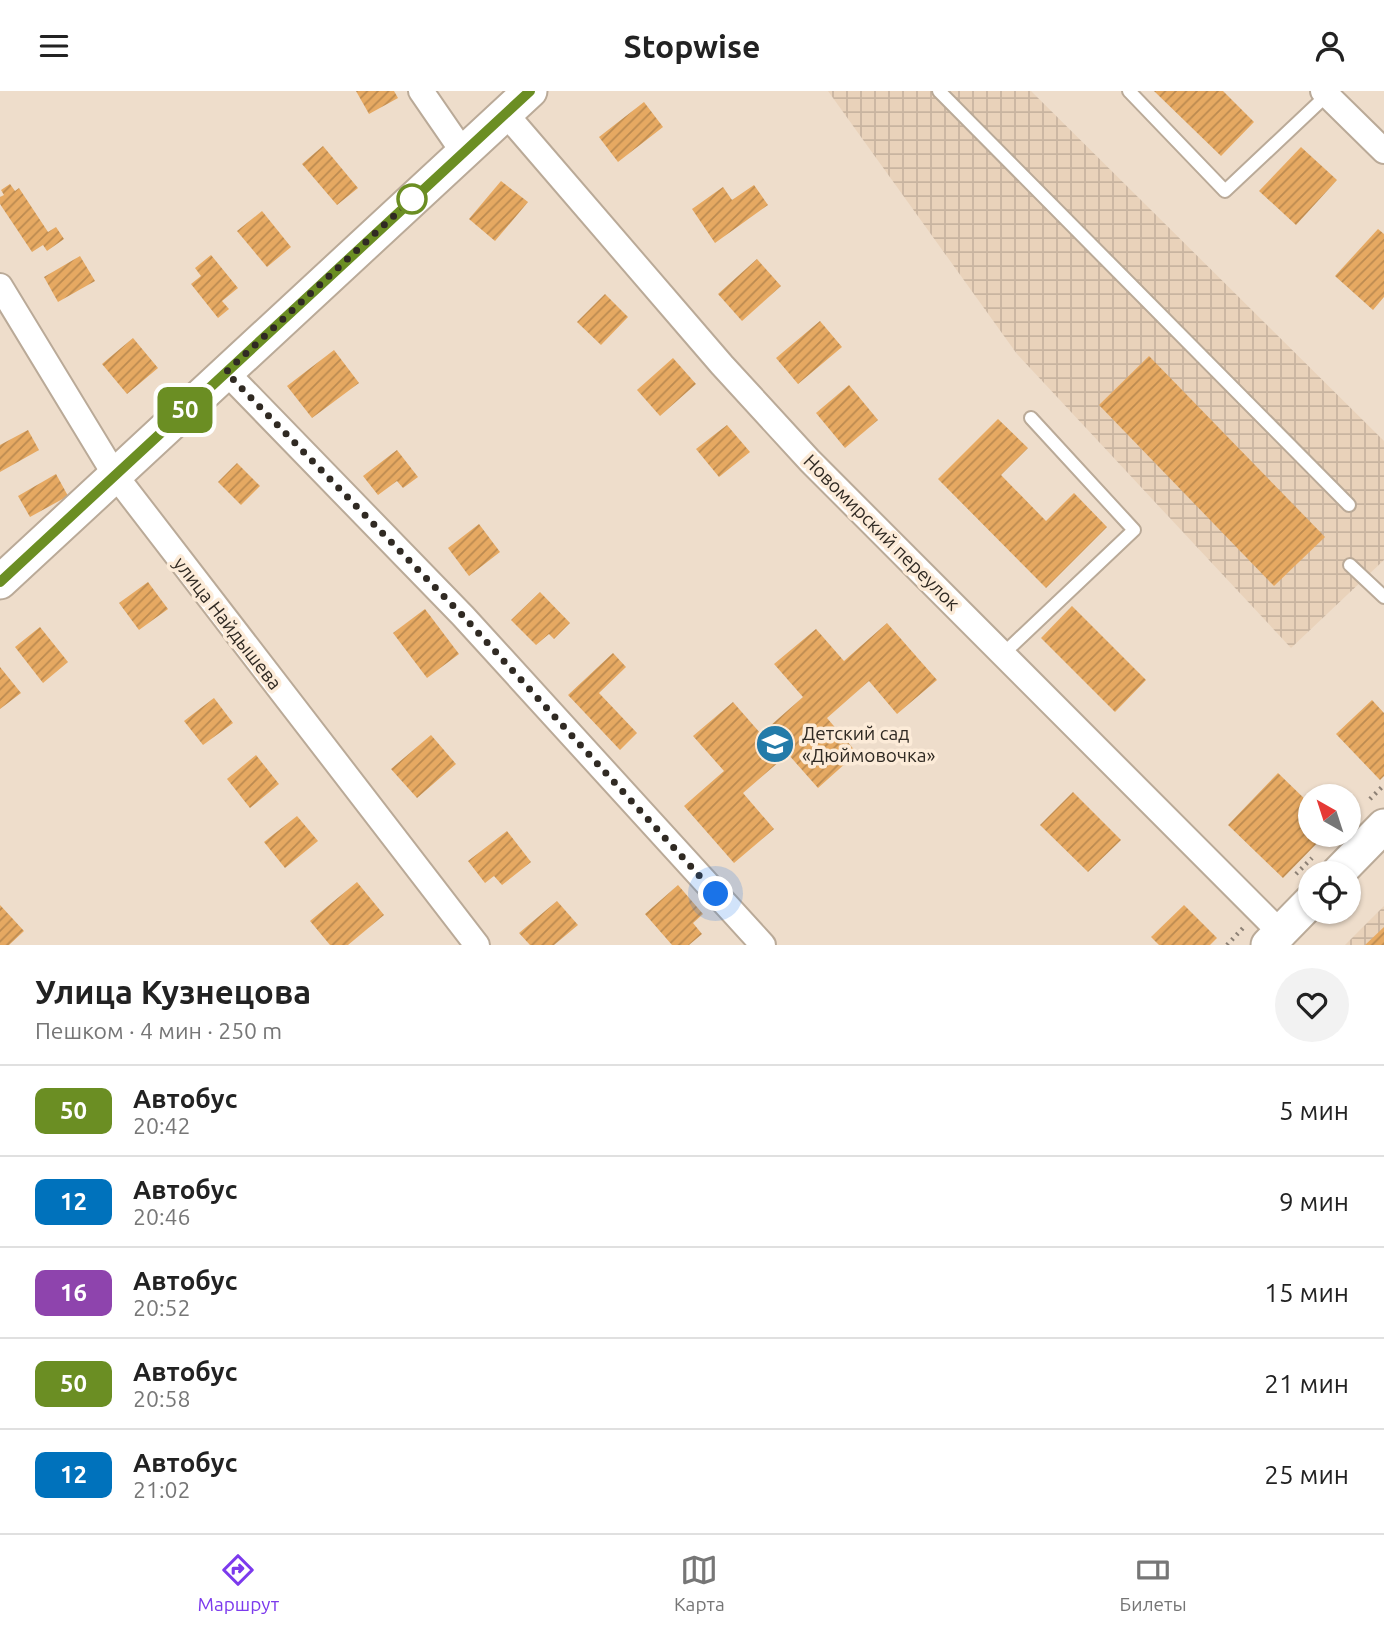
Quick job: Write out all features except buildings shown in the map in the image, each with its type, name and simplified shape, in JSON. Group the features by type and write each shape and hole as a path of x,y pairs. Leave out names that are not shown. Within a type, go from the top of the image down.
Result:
{"street":[{"path":"421,91 463,152"},
{"path":"0,582 530,91"},
{"path":"1325,93 1384,151"},
{"name":"Новомирский переулок","path":"505,113 731,375 810,461 1003,654 1274,938"},
{"name":"улица Найдышева","path":"0,286 115,475 477,945"},
{"path":"226,372 463,616 763,945"},
{"path":"1350,861 1384,826"},
{"path":"1274,938 1298,914"}],"lane":[{"path":"939,91 1349,505"},
{"path":"1129,91 1225,191 1325,93"},
{"path":"1003,654 1134,530 1031,418"},
{"path":"1350,565 1384,597"}],"shaded area":[{"path":"828,91 1031,91 1384,441 1384,560 1291,648 1017,354"},
{"path":"1384,906 1384,945 1345,945"}],"bus line":[{"name":"50","path":"0,582 530,91"}],"place":[{"name":"Детский сад «Дюймовочка»","path":"775,744"}],"route":[{"path":"412,199 226,372 463,616 716,894"}]}
